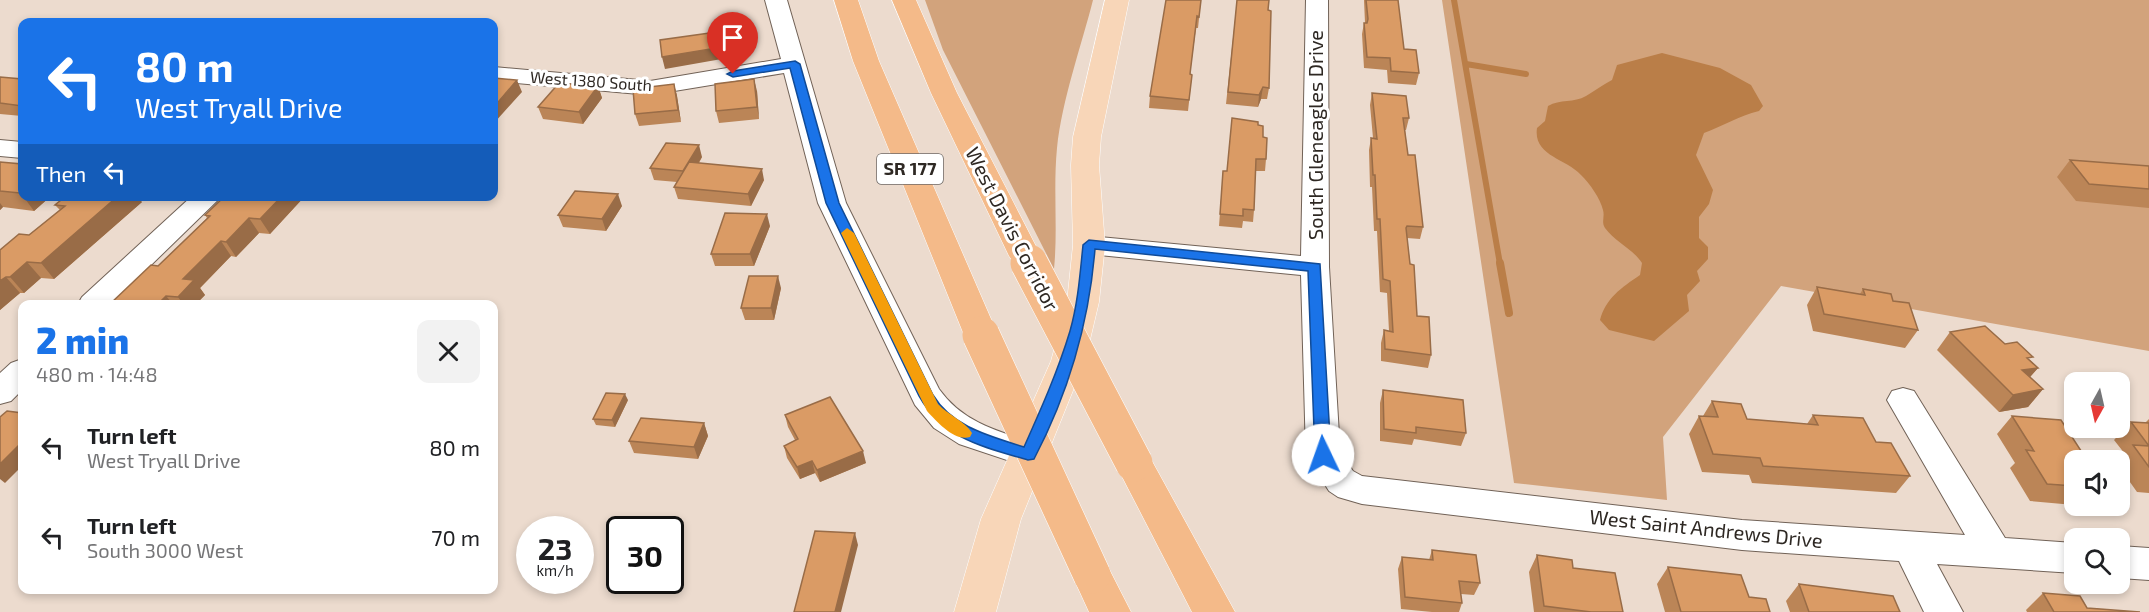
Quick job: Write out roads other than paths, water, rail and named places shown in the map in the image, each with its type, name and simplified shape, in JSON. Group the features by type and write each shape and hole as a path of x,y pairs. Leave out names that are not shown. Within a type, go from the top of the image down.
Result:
{"highway":[{"path":"836,0 858,34"},
{"name":"SR 177","path":"846,0 866,61 981,335 1110,612"},
{"name":"West Davis Corridor","path":"904,0 986,181 1214,612"},
{"path":"914,0 917,32"}],"main road":[{"path":"975,612 1001,519 1056,391 1077,331 1086,283 1089,245 1085,165 1088,137 1118,0"}],"street":[{"path":"776,0 832,203 933,407 942,418 966,434 1028,454"},
{"name":"South Gleneagles Drive","path":"1317,0 1315,267 1323,455 1341,481"},
{"name":"West 1380 South","path":"498,74 650,88 795,64"},
{"path":"0,148 18,150"},
{"path":"97,300 204,201"},
{"path":"1089,245 1315,267"},
{"path":"0,392 18,375"},
{"path":"1903,400 1995,551"},
{"name":"West Saint Andrews Drive","path":"1341,481 1350,487 1362,490 1659,526 1911,548 1995,551 2064,557"},
{"path":"1911,548 1927,584 1944,612"},
{"path":"2130,563 2149,564"}],"waterway":[{"path":"1454,0 1500,264"},
{"path":"1466,64 1526,74"},
{"path":"1500,263 1509,313"}]}
